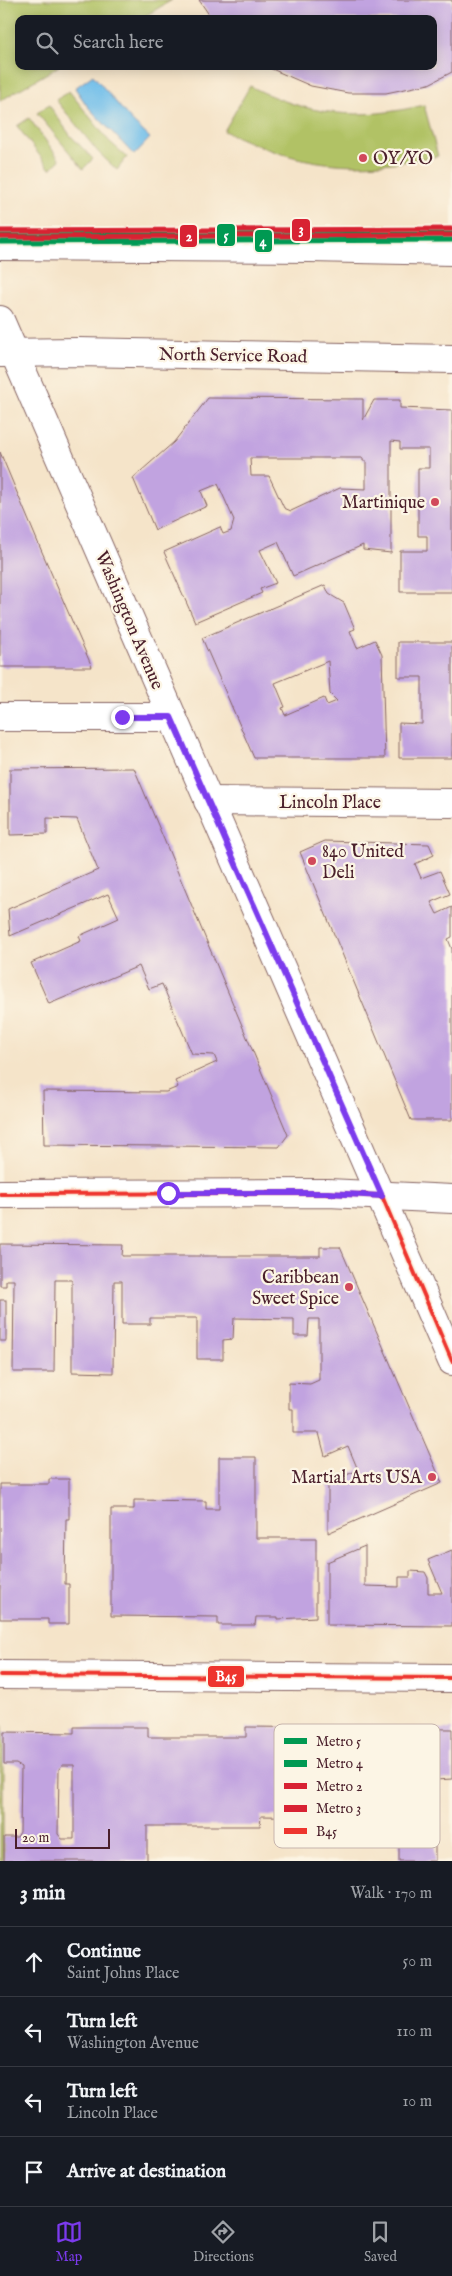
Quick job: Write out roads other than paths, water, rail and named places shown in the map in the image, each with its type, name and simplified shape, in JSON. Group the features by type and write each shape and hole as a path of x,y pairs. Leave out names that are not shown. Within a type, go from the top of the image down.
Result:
{"street":[{"path":"0,246 233,247 452,251"},
{"name":"Washington Avenue","path":"0,320 7,354 171,717 382,1196 452,1361"},
{"name":"North Service Road","path":"7,354 78,352 452,359"},
{"path":"0,717 171,717"},
{"name":"Lincoln Place","path":"208,801 452,803"},
{"path":"0,1194 328,1193 452,1199"},
{"path":"0,1675 452,1678"}],"water":[{"path":"93,75 131,120 150,138 134,155 88,107 75,88"}],"metro line":[{"name":"3","path":"0,231 452,229"},
{"name":"5","path":"0,236 452,234"},
{"name":"2","path":"0,237 452,235"},
{"name":"4","path":"0,242 452,240"}],"place":[{"name":"OY/YO","path":"363,158"},
{"name":"Martinique","path":"435,502"},
{"name":"840 United Deli","path":"312,861"},
{"name":"Caribbean Sweet Spice","path":"349,1287"},
{"name":"Martial Arts USA","path":"432,1477"}]}
